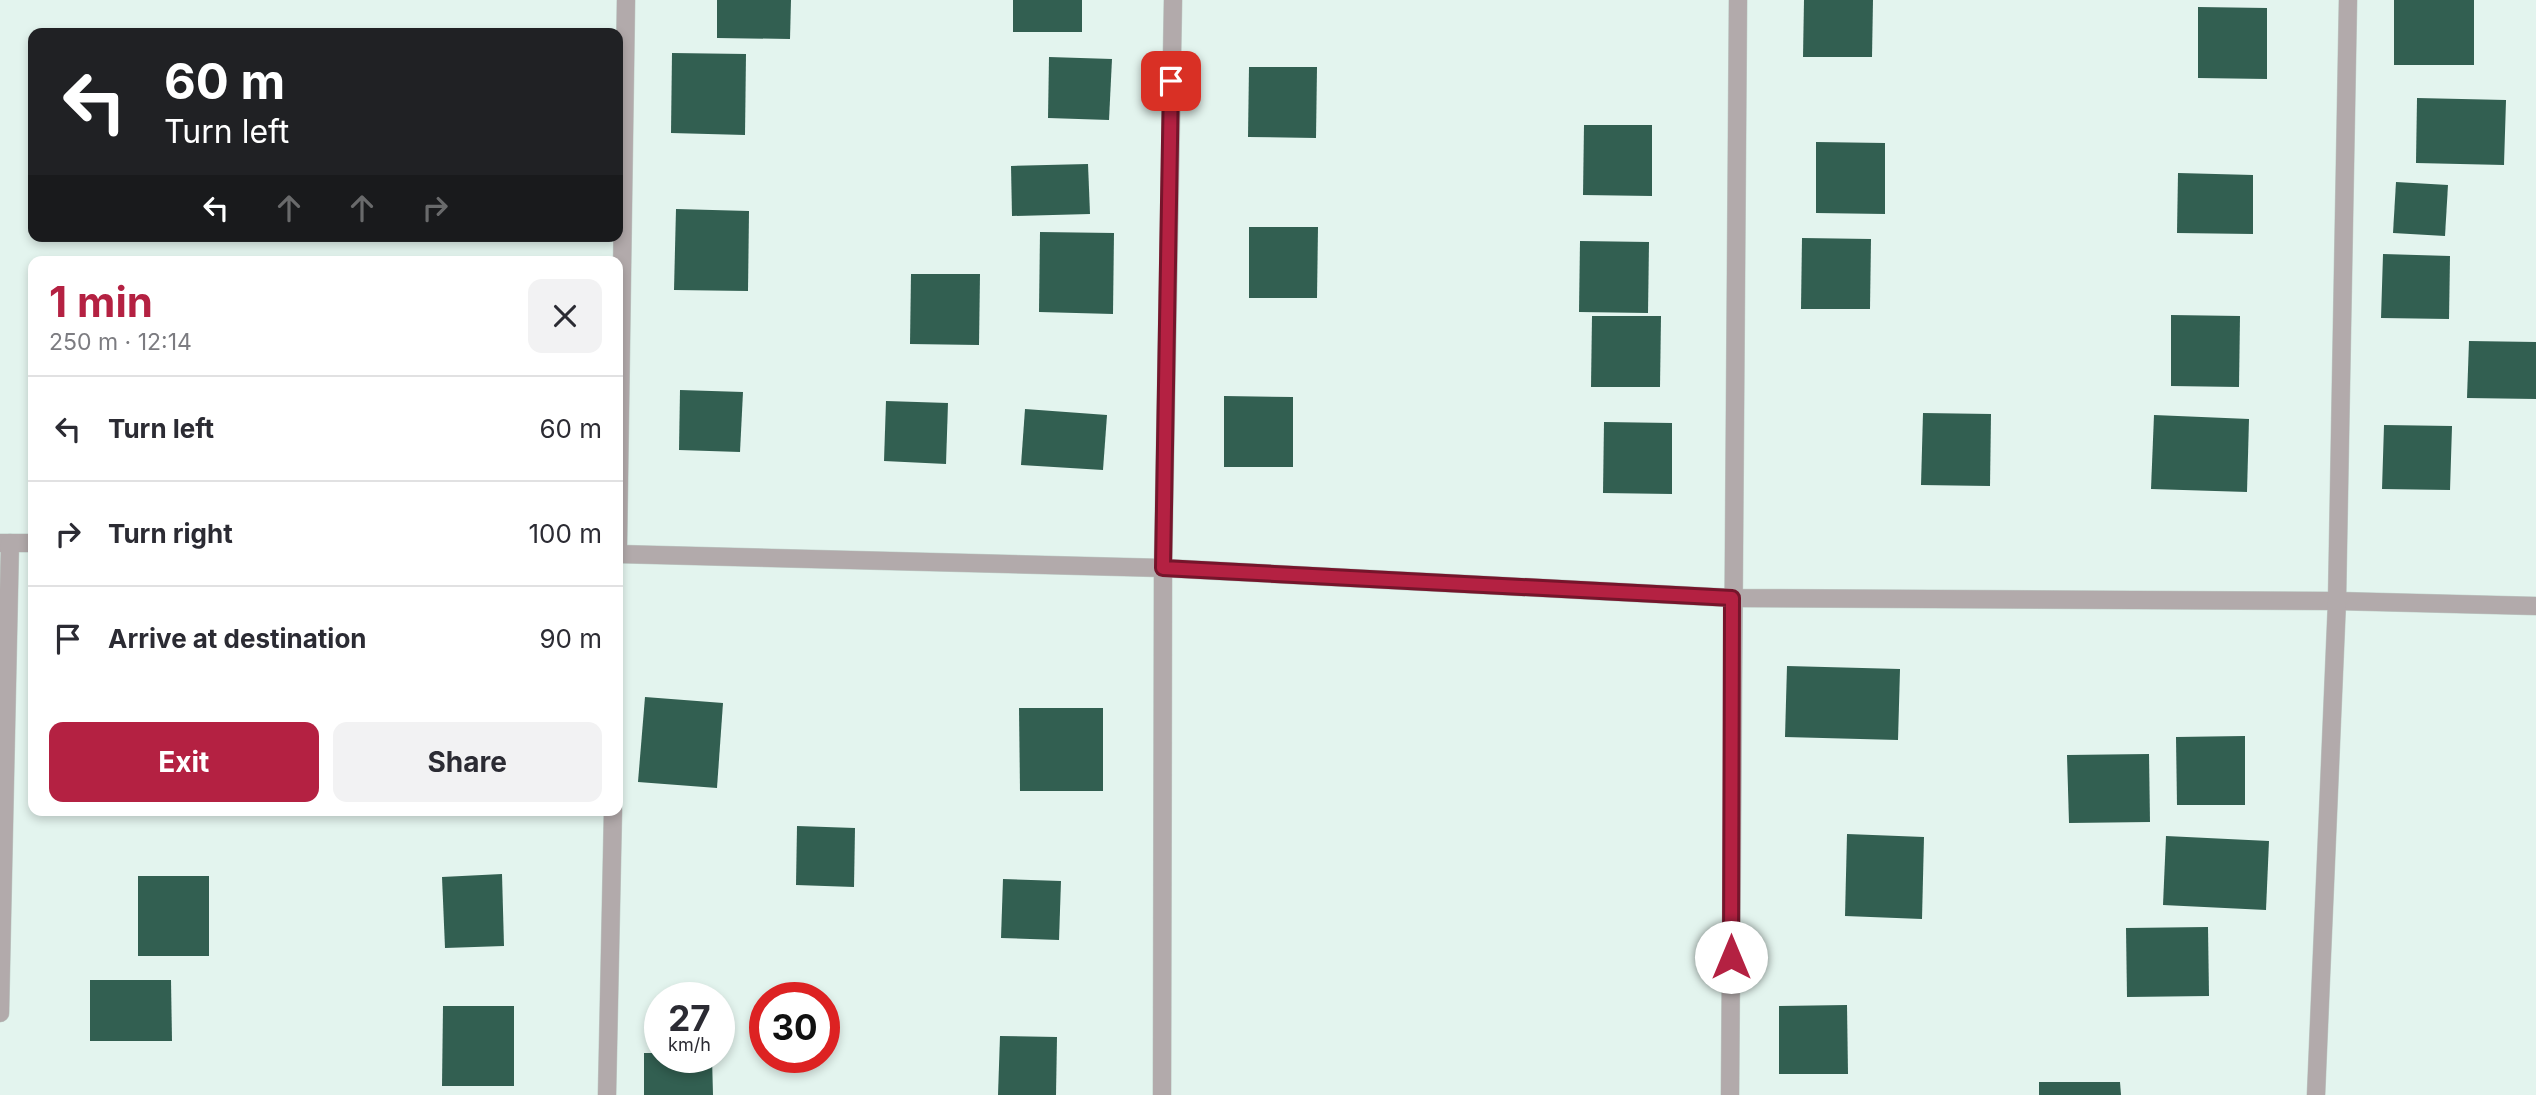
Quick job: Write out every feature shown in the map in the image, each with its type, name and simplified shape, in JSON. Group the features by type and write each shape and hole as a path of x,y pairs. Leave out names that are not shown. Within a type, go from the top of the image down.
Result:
{"street":[{"path":"623,205 626,0"},
{"path":"1162,1095 1163,568 1173,0"},
{"path":"1730,1095 1738,0"},
{"path":"2316,1095 2337,601 2348,0"},
{"path":"0,1013 5,543 28,543"},
{"path":"623,554 1163,568 1732,598 2337,601 2536,606"},
{"path":"607,1095 613,816"}],"building":[{"path":"717,0 791,0 790,39 717,38"},
{"path":"1013,0 1082,0 1082,32 1013,32"},
{"path":"1804,0 1873,0 1872,57 1803,57"},
{"path":"2394,0 2474,0 2474,65 2394,65"},
{"path":"2198,7 2267,8 2267,79 2198,78"},
{"path":"672,53 746,54 745,135 671,133"},
{"path":"1049,57 1112,59 1109,120 1048,118"},
{"path":"1249,67 1317,67 1316,138 1248,137"},
{"path":"2417,98 2506,100 2504,165 2416,163"},
{"path":"1584,125 1652,125 1652,196 1583,195"},
{"path":"1816,142 1885,143 1885,214 1816,213"},
{"path":"1088,164 1090,214 1012,216 1011,166"},
{"path":"2178,173 2253,175 2253,234 2177,233"},
{"path":"2396,182 2448,185 2445,236 2393,233"},
{"path":"676,209 749,211 748,291 674,290"},
{"path":"1249,227 1318,227 1317,298 1249,298"},
{"path":"1040,232 1114,233 1113,314 1039,312"},
{"path":"1802,238 1871,239 1870,309 1801,309"},
{"path":"1580,241 1649,242 1648,313 1579,312"},
{"path":"2383,254 2450,256 2449,319 2381,318"},
{"path":"911,274 980,274 979,345 910,344"},
{"path":"2171,315 2240,316 2239,387 2171,386"},
{"path":"1592,316 1661,316 1660,387 1591,387"},
{"path":"2469,341 2536,342 2536,399 2467,398"},
{"path":"680,390 743,392 740,452 679,450"},
{"path":"1224,396 1293,397 1293,467 1224,467"},
{"path":"886,401 948,403 946,464 884,461"},
{"path":"1025,409 1107,415 1103,470 1021,465"},
{"path":"1923,413 1991,414 1990,486 1921,485"},
{"path":"2154,415 2249,419 2247,492 2151,489"},
{"path":"1604,422 1672,423 1672,494 1603,493"},
{"path":"2384,425 2452,426 2450,490 2382,489"},
{"path":"1787,666 1900,669 1898,740 1785,737"},
{"path":"645,697 723,703 717,788 638,782"},
{"path":"1019,708 1103,708 1103,791 1020,791"},
{"path":"2245,736 2245,805 2177,805 2176,737"},
{"path":"2149,754 2150,822 2069,823 2067,755"},
{"path":"797,826 855,828 854,887 796,885"},
{"path":"1847,834 1924,837 1922,919 1845,916"},
{"path":"2166,836 2269,841 2266,910 2163,905"},
{"path":"502,874 504,946 445,948 442,877"},
{"path":"138,876 209,876 209,956 138,956"},
{"path":"1003,879 1061,881 1059,940 1001,938"},
{"path":"2208,927 2209,996 2127,997 2126,928"},
{"path":"90,980 171,980 172,1041 90,1041"},
{"path":"1847,1005 1848,1074 1779,1074 1779,1006"},
{"path":"443,1006 514,1006 514,1086 442,1086"},
{"path":"1000,1036 1057,1037 1056,1095 998,1095"},
{"path":"644,1073 712,1073 713,1095 644,1095"},
{"path":"2039,1082 2120,1082 2121,1095 2039,1095"}],"route":[{"path":"1171,81 1163,568 1732,598 1731,957"}]}
